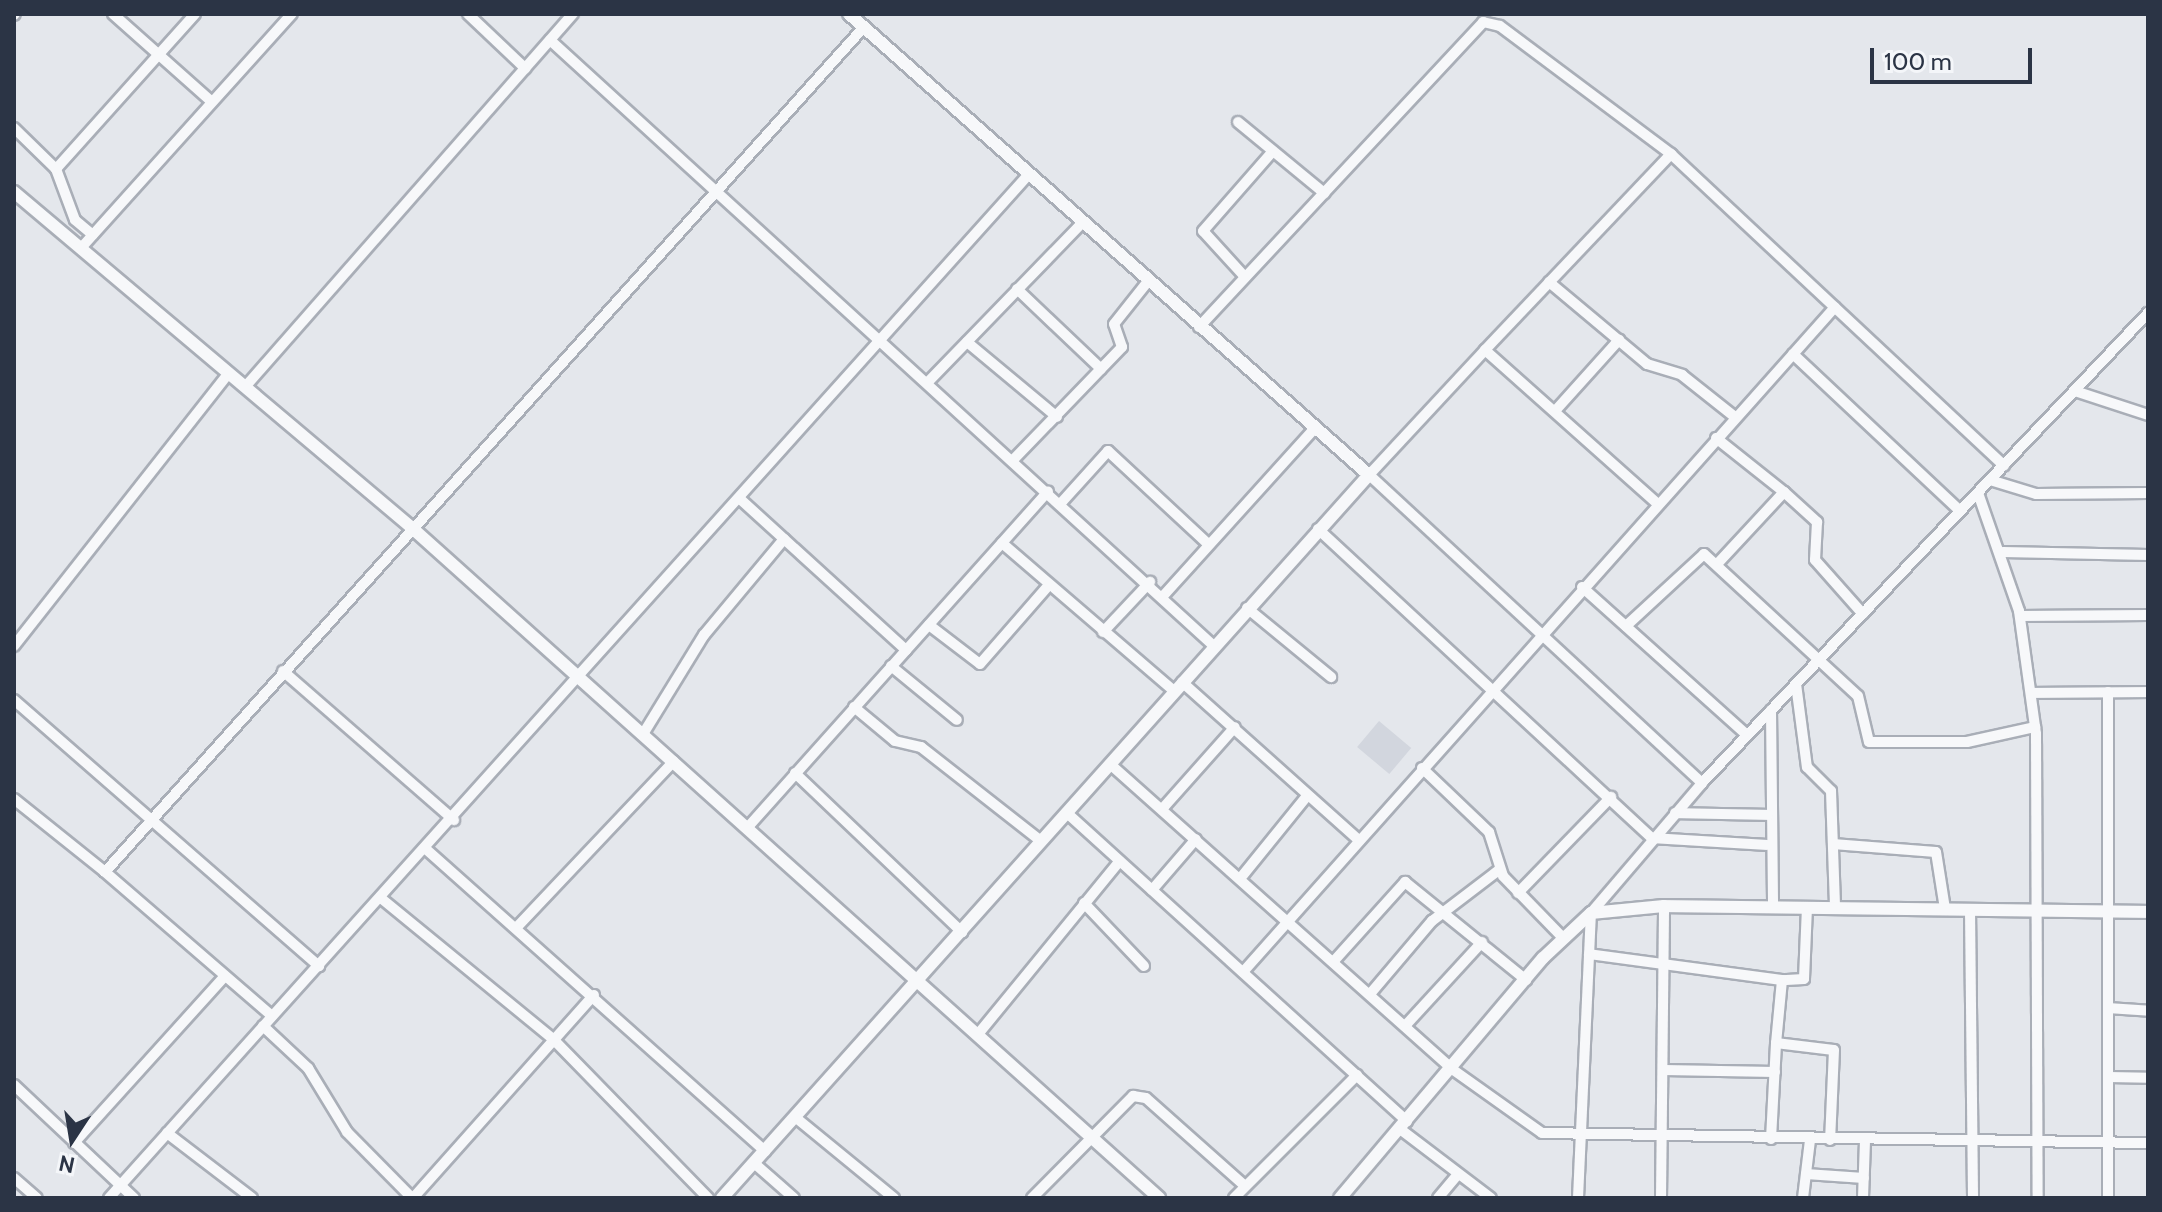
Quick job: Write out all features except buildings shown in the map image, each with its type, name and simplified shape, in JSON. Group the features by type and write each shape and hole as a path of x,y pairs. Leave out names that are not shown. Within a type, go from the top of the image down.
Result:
{"street":[{"path":"113,14 212,102"},
{"path":"56,169 195,14"},
{"path":"81,248 292,14"},
{"path":"468,14 525,68"},
{"path":"245,387 573,14"},
{"path":"849,14 1369,475 1702,783"},
{"path":"1199,327 1488,21 1671,154 2004,466"},
{"path":"105,872 411,527 864,27"},
{"path":"550,40 1150,582 1214,646"},
{"path":"1238,122 1324,193"},
{"path":"14,128 56,169 75,220 93,235"},
{"path":"1245,277 1203,231 1273,151"},
{"path":"722,1198 920,980 1318,529 1671,154"},
{"path":"109,1198 454,820 1029,174"},
{"path":"14,192 411,527 920,980 1159,1198"},
{"path":"927,383 1083,222"},
{"path":"1013,460 1122,347 1114,324 1149,280"},
{"path":"1549,282 1647,364 1682,375 1735,417"},
{"path":"1017,289 1101,369"},
{"path":"1243,972 1540,633 1835,307"},
{"path":"1340,1198 1526,980 1563,938 1591,913 1702,783 2146,319"},
{"path":"1555,411 1619,340"},
{"path":"967,342 1057,417"},
{"path":"1485,350 1657,503"},
{"path":"1793,354 1960,511"},
{"path":"14,646 229,373"},
{"path":"2075,391 2148,415"},
{"path":"1164,595 1315,428"},
{"path":"1716,438 1817,522 1815,560 1863,614"},
{"path":"1061,503 1108,451 1208,544"},
{"path":"1990,480 2070,497 2148,493"},
{"path":"748,827 1048,491"},
{"path":"1718,563 1784,492"},
{"path":"1978,493 2003,552 2020,616 2035,727 2040,912 2038,1198"},
{"path":"739,498 906,650"},
{"path":"1318,529 1494,686 1652,838 1767,845"},
{"path":"643,734 704,635 784,539"},
{"path":"1002,543 1103,632 1235,727 1307,796 1359,840"},
{"path":"2003,552 2148,555"},
{"path":"1626,626 1696,555 1718,563 1858,696 1873,744 1967,742 2035,727"},
{"path":"1103,632 1150,582"},
{"path":"929,625 980,664 1048,586"},
{"path":"1582,587 1747,735"},
{"path":"1247,608 1331,677"},
{"path":"2020,616 2148,615"},
{"path":"891,666 957,720"},
{"path":"283,671 454,820"},
{"path":"1796,684 1807,767 1831,791 1835,907"},
{"path":"2108,692 2108,1198"},
{"path":"2031,693 2148,692"},
{"path":"14,700 153,818 319,966"},
{"path":"854,707 899,743 921,747 1041,841"},
{"path":"1771,710 1767,845 1773,907"},
{"path":"1163,808 1235,727"},
{"path":"517,927 674,761"},
{"path":"1110,764 1196,839 1243,875 1287,922 1452,1069 1532,1128 1579,1133 1810,1140 2148,1143"},
{"path":"1422,768 1489,832 1499,870 1563,938"},
{"path":"795,773 962,932"},
{"path":"1243,875 1307,796"},
{"path":"1518,893 1611,797"},
{"path":"14,799 105,872 272,1016"},
{"path":"1067,813 1357,1075 1403,1125 1458,1174 1491,1198"},
{"path":"1675,813 1768,815"},
{"path":"1152,890 1196,839"},
{"path":"1833,844 1936,852 1945,909"},
{"path":"427,850 594,995 765,1151"},
{"path":"979,1033 1120,861"},
{"path":"1370,994 1446,911 1499,870"},
{"path":"1333,962 1405,882 1446,911 1526,980"},
{"path":"382,899 554,1040 708,1198"},
{"path":"1084,903 1144,966"},
{"path":"1591,913 1664,906 2148,912"},
{"path":"1661,1198 1664,906"},
{"path":"1589,954 1782,980 1804,979 1807,907"},
{"path":"1970,909 1973,1198"},
{"path":"1578,1198 1591,913"},
{"path":"1405,1026 1482,942"},
{"path":"74,1143 225,976"},
{"path":"1771,1139 1782,980"},
{"path":"263,1026 314,1074 347,1132 412,1198 594,995"},
{"path":"2109,1008 2148,1011"},
{"path":"1776,1043 1834,1050 1830,1140"},
{"path":"1664,1070 1775,1072"},
{"path":"1234,1198 1357,1075"},
{"path":"2109,1077 2148,1078"},
{"path":"14,1085 134,1198"},
{"path":"1032,1198 1090,1133 1127,1099 1146,1098 1245,1186"},
{"path":"795,1117 894,1198"},
{"path":"167,1133 252,1198"},
{"path":"1803,1198 1810,1140"},
{"path":"1863,1198 1865,1141"},
{"path":"754,1163 794,1198"},
{"path":"1438,1198 1458,1174"},
{"path":"1806,1174 1864,1178"},
{"path":"14,1178 37,1198"}],"shaded area":[{"path":"1379,721 1411,748 1389,774 1357,747"}]}
